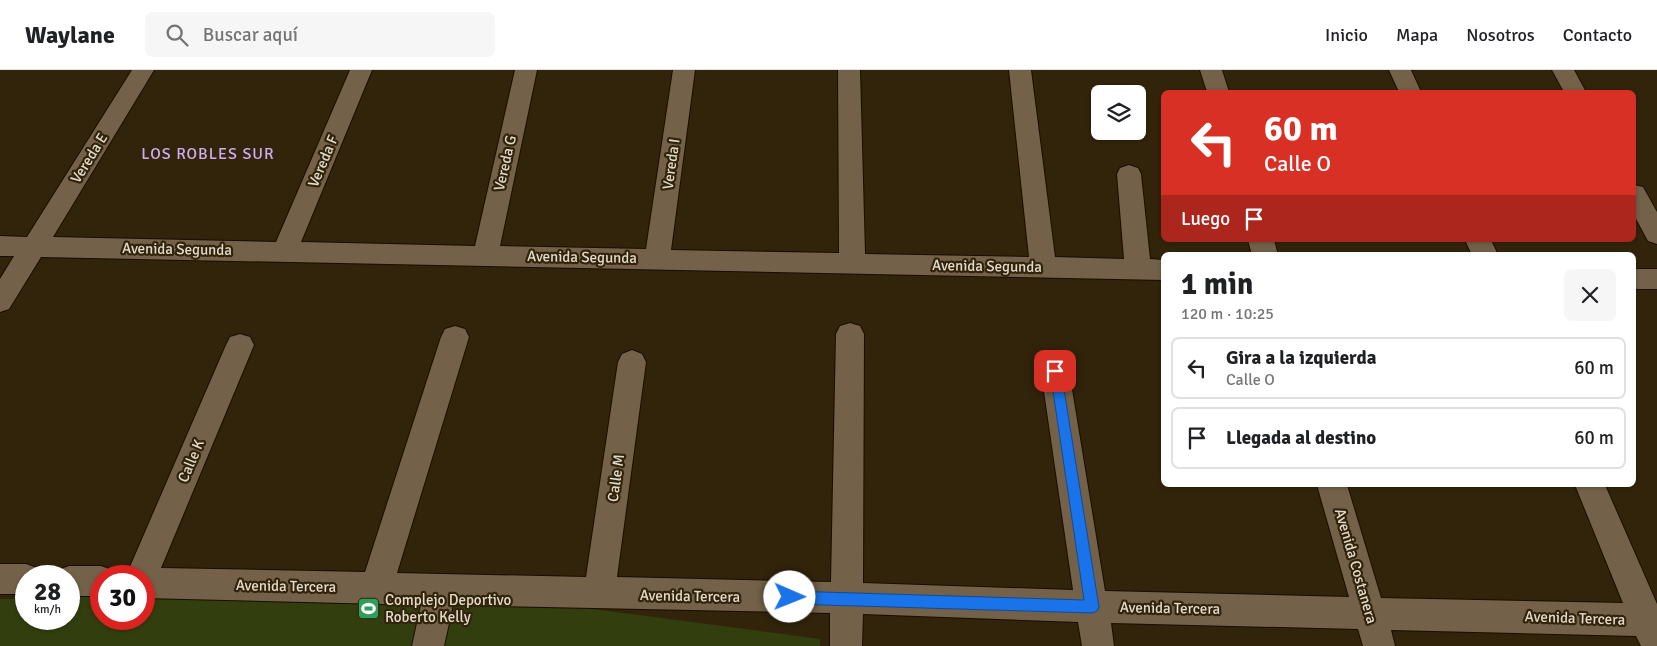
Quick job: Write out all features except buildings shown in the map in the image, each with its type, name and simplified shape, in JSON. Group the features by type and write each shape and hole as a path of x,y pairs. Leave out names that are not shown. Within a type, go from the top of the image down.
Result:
{"street":[{"name":"Vereda E","path":"0,301 143,70"},
{"name":"Vereda F","path":"284,252 361,70"},
{"name":"Vereda G","path":"485,256 526,70"},
{"name":"Vereda I","path":"657,259 684,70"},
{"path":"849,70 852,263"},
{"path":"1020,70 1043,267"},
{"path":"1211,70 1217,90"},
{"path":"1400,70 1409,90"},
{"path":"1562,70 1575,90"},
{"path":"1129,174 1138,269"},
{"path":"1636,197 1657,234"},
{"name":"Avenida Segunda","path":"0,246 1161,270"},
{"path":"1636,279 1657,279"},
{"path":"846,646 850,334"},
{"path":"376,588 455,337"},
{"name":"Calle K","path":"147,565 240,345"},
{"name":"Calle M","path":"600,594 632,362"},
{"path":"1055,371 1098,646"},
{"name":"Avenida Costanera","path":"1333,487 1379,646"},
{"path":"1591,487 1653,629"},
{"path":"0,579 15,579"},
{"name":"Avenida Tercera","path":"155,583 847,598 1092,607 1369,612 1653,629"},
{"path":"428,646 441,589"}],"green space":[{"name":"Complejo Deportivo Roberto Kelly","path":"441,589 820,639 820,646 0,646 0,599 15,598 15,630 80,630 80,597 90,597 90,630 155,630 155,596"}],"place":[{"name":"Complejo Deportivo Roberto Kelly","path":"369,609"}],"district":[{"name":"LOS ROBLES SUR","path":"208,154"}],"route":[{"path":"790,597 1092,607 1055,371"}]}
